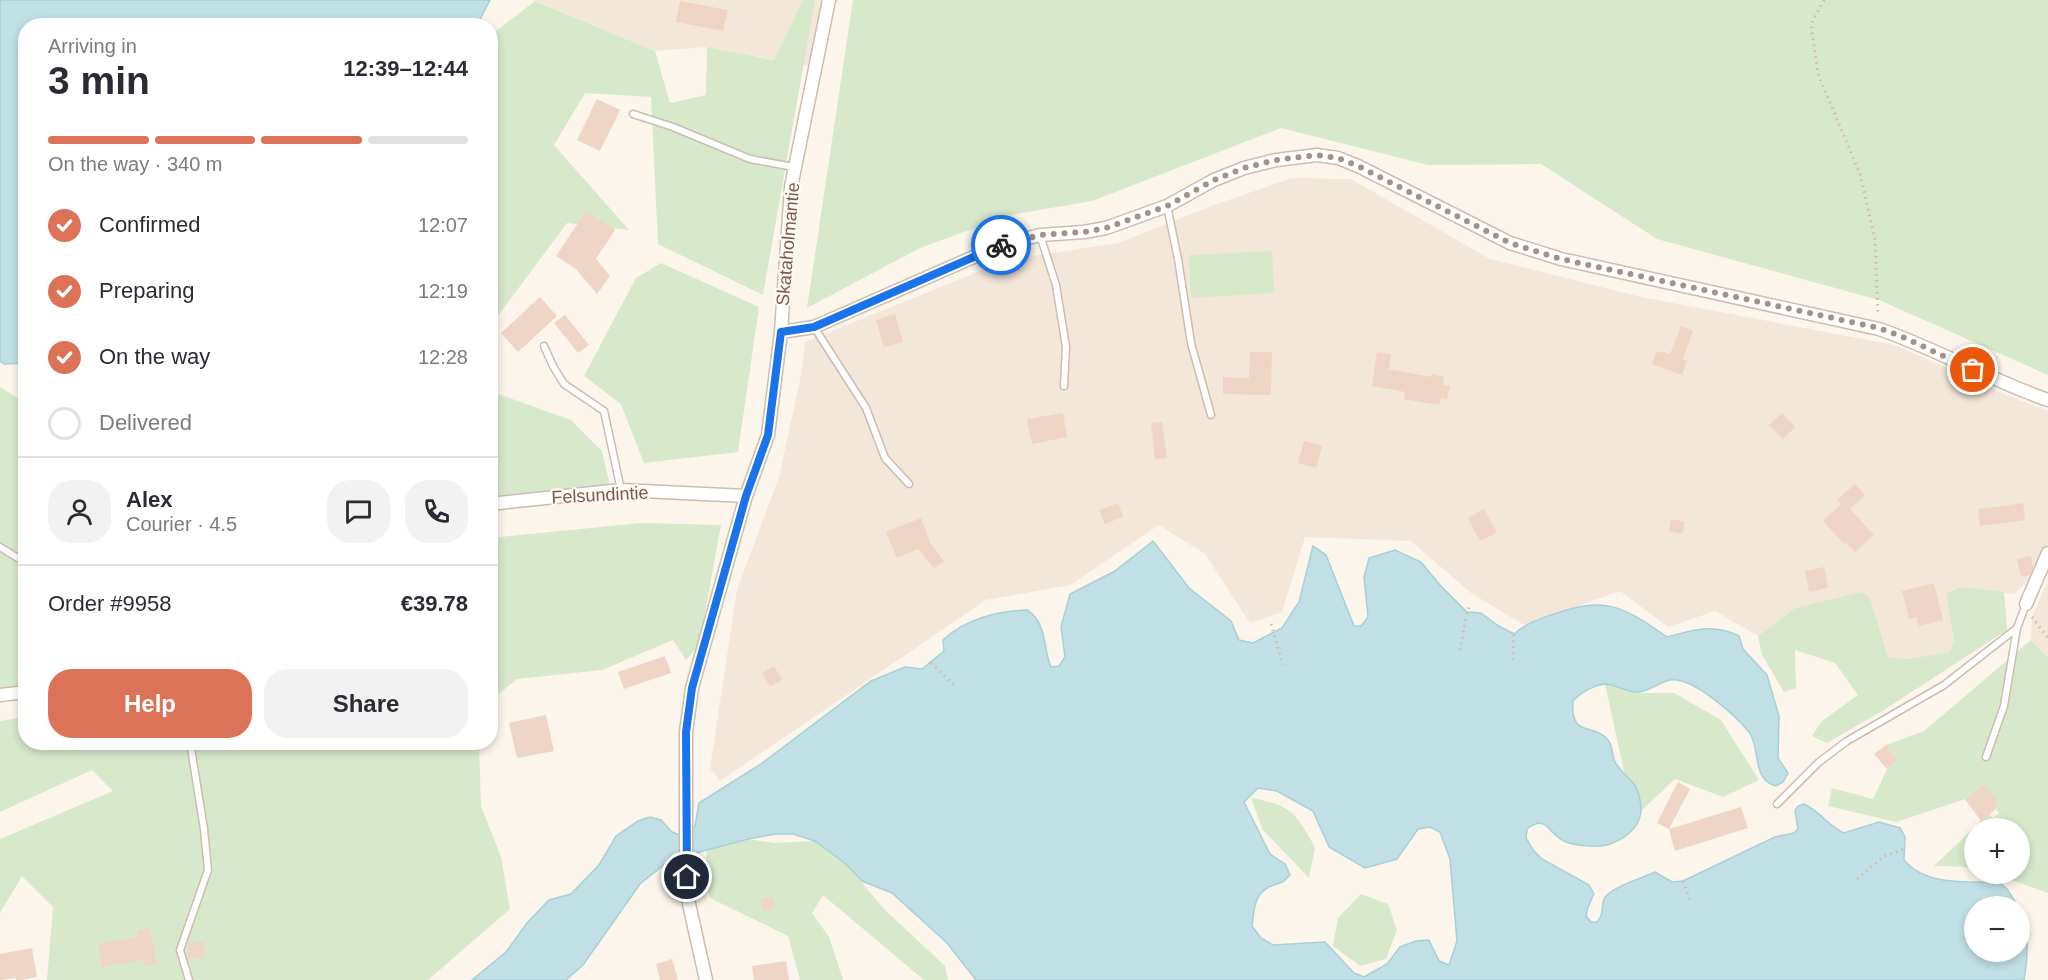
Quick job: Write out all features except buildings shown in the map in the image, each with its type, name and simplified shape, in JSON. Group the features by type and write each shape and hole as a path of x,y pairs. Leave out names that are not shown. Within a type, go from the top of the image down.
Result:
{"street":[{"name":"Skataholmantie","path":"706,980 689,904 685,806 686,732 692,688 746,496 768,435 781,332 791,187 829,0"},
{"path":"781,332 814,327 1001,245 1040,235 1106,228 1167,206 1214,180 1244,168 1276,160 1317,155 1338,158 1510,243 1551,256 1879,328 2014,388 2048,400"},
{"name":"Felsundintie","path":"498,503 621,490 746,496"},
{"path":"2026,604 2048,553"},
{"path":"0,695 18,693"}],"lane":[{"path":"633,114 673,127 750,159 795,168"},
{"path":"1167,206 1191,343 1211,415"},
{"path":"1040,235 1056,285 1066,347 1064,386"},
{"path":"814,327 866,408 885,458 909,484"},
{"path":"544,346 564,384 604,411 621,490"},
{"path":"0,547 18,558"},
{"path":"1986,757 2004,706 2017,628 2026,604"},
{"path":"1777,804 1819,762 1847,741 1944,685 2017,628"},
{"path":"189,980 180,950 208,870 191,750"}],"path":[{"path":"1824,0 1811,24 1818,74 1860,174 1875,239 1879,328"},
{"path":"2026,604 2032,617 2048,638"},
{"path":"1460,650 1470,605"},
{"path":"1271,624 1283,665"},
{"path":"1513,660 1514,634"},
{"path":"931,663 956,687"},
{"path":"1857,879 1882,857 1903,849"},
{"path":"1683,881 1692,903"}],"shaded area":[{"path":"534,0 828,0 815,67 707,47 655,51"},
{"path":"1292,178 1351,179 1490,259 1641,297 1895,345 2011,397 2048,411 2048,542 2034,576 2014,594 1960,587 1946,594 1954,640 1950,652 1907,659 1888,657 1870,598 1795,608 1758,636 1715,611 1668,627 1620,591 1524,625 1471,593 1411,541 1305,537 1282,612 1250,623 1205,554 1159,525 1070,585 986,600 720,781 710,768 737,590 779,477 801,375 805,342 1007,260 1118,243 1214,205"},
{"path":"2048,580 2048,658 2031,640 2032,617"}],"green space":[{"path":"803,0 815,0 763,295 658,244 651,97 585,93 554,145 629,230 567,223 498,316 498,30 535,1 655,51 670,103 706,95 707,47 774,60"},
{"path":"853,0 2048,0 2048,375 1879,300 1657,239 1541,164 1428,165 1281,128 1092,201 1010,215 920,248 807,308"},
{"path":"1272,251 1274,293 1191,298 1189,255"},
{"path":"661,263 759,307 738,452 644,463 621,404 584,376 636,278"},
{"path":"0,387 18,398 18,685 0,689"},
{"path":"498,394 571,420 602,451 610,486 498,495"},
{"path":"641,523 721,525 699,645 686,660 673,640 602,670 517,679 498,694 498,537"},
{"path":"1960,587 2004,592 2007,630 1884,710 1827,743 1812,736 1822,721 1858,695 1835,663 1795,650 1796,688 1784,692 1762,655 1758,636 1795,608 1862,592 1870,598 1888,657 1907,659 1950,652 1954,640 1946,594"},
{"path":"2031,640 2048,658 2048,893 2023,884 2030,884 2030,818 1993,818 1999,813 1995,807 1999,804 1985,785 1965,799 1896,822 1828,806 1832,788 1873,799 1887,769 1898,760 1886,745 1924,731"},
{"path":"1605,684 1638,693 1674,693 1721,720 1759,780 1723,797 1675,779 1642,810 1636,788 1625,776"},
{"path":"18,718 18,750 479,750 481,806 501,857 510,909 428,980 47,980 53,907 22,876 0,913 0,839 113,791 92,770 0,812 0,721"},
{"path":"1251,798 1275,804 1291,812 1297,818 1315,847 1309,878 1263,830"},
{"path":"1964,837 1964,867 1934,866"},
{"path":"748,839 774,843 815,841 846,864 884,909 945,966 948,980 924,980 823,895 812,913 829,937 843,980 800,980 788,936 710,898 705,873 707,850"},
{"path":"1361,894 1388,904 1397,930 1386,959 1360,966 1333,946 1338,918"}],"water":[{"path":"0,0 490,0 481,18 18,18 18,363 4,364 0,361"},
{"path":"1153,541 1189,588 1231,621 1239,640 1253,643 1282,628 1299,602 1313,546 1326,555 1354,626 1361,626 1368,617 1364,577 1369,558 1395,550 1421,562 1467,612 1481,613 1514,634 1527,625 1551,615 1570,609 1600,605 1625,611 1667,637 1703,629 1730,632 1739,636 1743,649 1767,675 1779,716 1778,758 1788,773 1783,782 1776,786 1768,783 1760,770 1753,738 1749,732 1724,707 1690,684 1670,680 1636,692 1605,684 1579,695 1573,701 1575,721 1584,728 1602,735 1610,742 1615,762 1636,787 1641,808 1638,822 1624,837 1610,844 1599,846 1569,843 1559,838 1544,824 1539,823 1527,829 1526,838 1542,859 1589,885 1594,894 1586,916 1591,922 1597,922 1599,919 1607,895 1620,887 1655,872 1672,882 1683,881 1775,837 1794,833 1798,829 1795,811 1798,806 1804,804 1844,833 1879,822 1900,828 1905,837 1904,860 1923,874 1948,881 1964,882 1964,884 2001,884 2012,896 1964,896 1964,962 2026,962 2024,980 976,980 947,943 892,893 862,881 846,864 815,841 793,834 776,834 748,839 670,860 640,884 583,965 566,980 472,980 506,952 527,923 549,900 571,894 599,865 616,836 638,821 650,817 661,820 672,832 683,836 695,826 699,803 761,764 871,681 905,667 922,669 944,651 943,640 961,627 994,614 1028,610 1042,629 1051,667 1059,666 1065,657 1061,627 1070,594 1115,571","holes":["1258,788 1277,791 1313,811 1329,847 1365,868 1397,859 1418,829 1430,827 1440,832 1450,859 1457,941 1449,965 1439,961 1429,940 1416,941 1400,947 1387,964 1364,977 1354,973 1325,942 1273,945 1261,938 1252,926 1258,898 1264,890 1282,882 1290,875 1285,864 1270,854 1244,802"]}],"way so far":[{"path":"1001,245 1040,235 1106,228 1167,206 1214,180 1244,168 1276,160 1317,155 1338,158 1358,166 1510,243 1561,259 1879,328 1973,370"}],"route":[{"path":"687,877 686,732 692,688 746,496 768,435 781,332 814,327 1001,245"}]}
